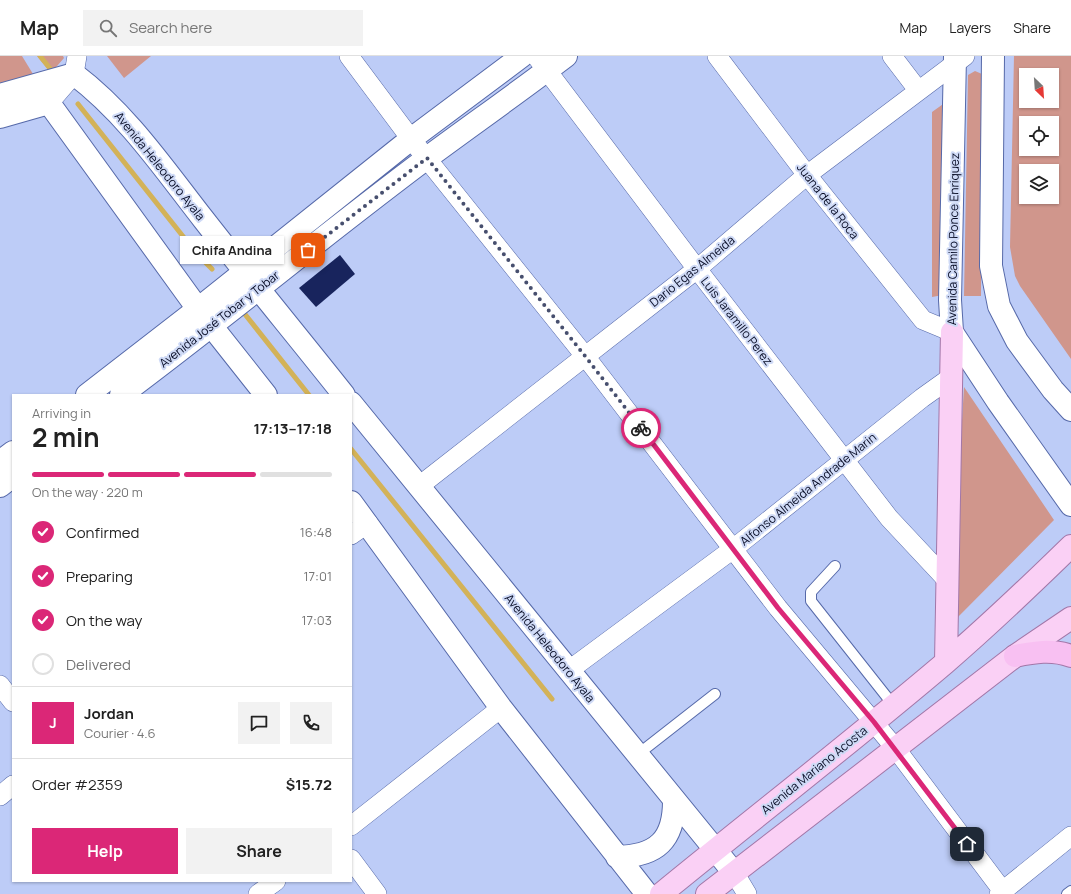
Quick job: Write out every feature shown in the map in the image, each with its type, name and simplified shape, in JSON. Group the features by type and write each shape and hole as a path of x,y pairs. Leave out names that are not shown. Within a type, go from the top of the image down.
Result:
{"highway":[{"path":"1015,656 1037,651 1063,653 1071,656"}],"main road":[{"name":"Avenida José Tobar y Tobar","path":"88,394 198,309 411,138 522,56"},
{"name":"Avenida José Tobar y Tobar","path":"121,394 212,327 258,288 427,158 542,63 566,56"},
{"path":"993,56 991,266 999,306 1017,341 1053,390 1071,410"},
{"name":"Avenida Camilo Ponce Enriquez","path":"958,58 950,300 952,332 998,402 1071,505"},
{"path":"0,95 76,65"},
{"name":"Avenida Heleodoro Ayala","path":"76,65 98,92 124,117 244,272 343,394"},
{"path":"0,117 49,102 198,309 265,394"},
{"path":"946,662 952,332"},
{"name":"Avenida Heleodoro Ayala","path":"352,404 636,755 735,874"},
{"path":"0,462 12,453"},
{"path":"0,486 12,477"},
{"path":"352,505 359,529 647,894"},
{"name":"Avenida Mariano Acosta","path":"661,894 894,706 946,662 1030,586 1071,546"},
{"path":"707,894 735,874 1015,656 1071,618"},
{"path":"617,857 636,857 653,850 666,836 674,819 674,801"}],"street":[{"path":"349,56 411,138 585,356 778,608 896,749 1002,893 1071,836"},
{"name":"Juana de la Roca","path":"717,56 807,175 923,320 952,332"},
{"path":"892,56 918,90"},
{"name":"Dario Egas Almeida","path":"418,487 697,269 807,175 958,58"},
{"name":"Luis Jaramillo Perez","path":"542,63 697,269 889,518 947,580"},
{"path":"49,102 76,65"},
{"name":"Alfonso Almeida Andrade Marin","path":"568,671 733,549 922,398 950,378"},
{"path":"0,685 12,701"},
{"path":"352,825 501,708"},
{"path":"0,796 12,787"},
{"path":"352,859 376,894"},
{"name":"Avenida Heleodoro Ayala","path":"735,874 747,894"},
{"path":"258,894 275,882"}],"lane":[{"path":"835,566 811,592 811,601 894,706"},
{"path":"636,755 714,694"},
{"path":"1068,894 1071,891"}],"shaded area":[{"path":"0,56 22,56 33,74 0,83"},
{"path":"37,56 63,56 64,58 51,73"},
{"path":"107,56 151,56 124,78"},
{"path":"1014,56 1071,56 1071,359 1020,286 1015,276 1010,247"},
{"path":"975,71 982,74 981,296 964,296 968,75"},
{"path":"946,102 943,295 932,297 932,112"},
{"path":"964,387 1054,520 958,617 951,606"}],"building":[{"path":"340,255 355,274 316,307 299,288"}],"waterway":[{"path":"40,56 52,71"},
{"path":"78,104 197,254 212,269"},
{"path":"244,313 308,394"},
{"path":"352,450 552,699"}],"way so far":[{"path":"308,250 427,158 641,428"}],"place":[{"name":"Chifa Andina","path":"308,250"}],"route":[{"path":"641,428 778,608 896,749 967,844"}]}
